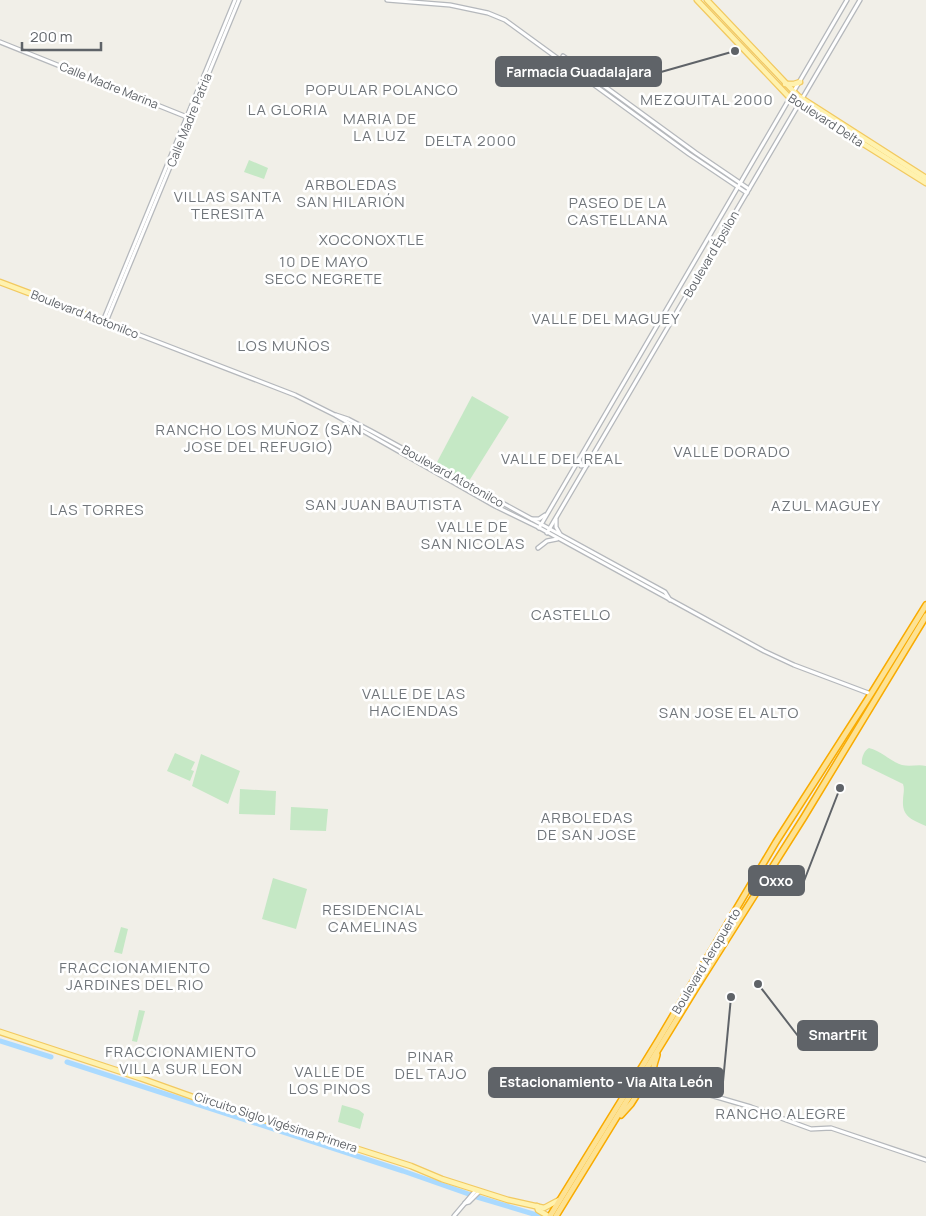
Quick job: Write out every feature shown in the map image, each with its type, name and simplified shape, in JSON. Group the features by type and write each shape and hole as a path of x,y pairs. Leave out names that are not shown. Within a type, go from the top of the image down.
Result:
{"highway":[{"name":"Boulevard Aeropuerto","path":"553,1216 559,1200 776,842 872,694 926,605"},
{"name":"Boulevard Aeropuerto","path":"553,1216 784,851 926,616"},
{"path":"789,822 788,833 794,833"},
{"path":"776,842 782,838 786,839 784,851"},
{"path":"658,1050 653,1071 662,1080"},
{"path":"615,1120 631,1104 645,1082 662,1080"}],"main road":[{"name":"Boulevard Delta","path":"697,0 790,98 926,183"},
{"name":"Boulevard Delta","path":"708,0 802,100 926,178"},
{"path":"736,43 739,41 743,43 758,55"},
{"path":"785,84 800,82"},
{"name":"Boulevard Atotonilco","path":"0,282 104,322"},
{"name":"Circuito Siglo Vigésima Primera","path":"0,1032 233,1110 342,1144 477,1192 537,1207 553,1216"},
{"path":"537,1207 546,1207 559,1200"}],"street":[{"name":"Calle Madre Patria","path":"104,322 237,0"},
{"path":"387,0 450,5 499,16 689,154 748,191"},
{"path":"450,0 450,5"},
{"name":"Boulevard Épsilon","path":"540,526 847,0"},
{"name":"Boulevard Épsilon","path":"548,531 860,0"},
{"name":"Calle Madre Marina","path":"0,42 188,118"},
{"path":"563,56 696,153 741,182 748,191"},
{"name":"Boulevard Atotonilco","path":"104,322 295,395 335,415 505,512 540,526"},
{"name":"Boulevard Atotonilco","path":"335,415 348,419 371,431 529,518 559,539 781,660 872,694"},
{"path":"579,459 581,466 588,464"},
{"path":"529,518 539,519 547,513"},
{"path":"556,517 556,527 563,536"},
{"name":"Boulevard Atotonilco","path":"548,531 563,536 665,592 671,601"},
{"path":"538,548 547,542 559,539"},
{"path":"662,1080 752,1107 811,1129 831,1128 926,1160"},
{"path":"454,1216 477,1192"}],"green space":[{"path":"249,160 268,168 264,179 244,172"},
{"path":"472,396 509,417 469,481 436,464"},
{"path":"869,748 902,765 926,766 926,826 909,817 904,811 903,784 862,764 863,755"},
{"path":"175,753 195,762 191,770 194,771 190,781 167,771"},
{"path":"201,754 240,771 228,804 192,786"},
{"path":"240,789 276,791 275,815 239,814"},
{"path":"291,807 328,809 326,831 290,830"},
{"path":"273,878 307,889 296,929 262,919"},
{"path":"121,927 128,929 122,954 114,952"},
{"path":"139,1010 145,1011 137,1042 132,1041"},
{"path":"342,1105 359,1110 364,1114 360,1129 338,1122"}],"waterway":[{"path":"0,1041 51,1057"},
{"path":"67,1062 540,1216"}],"place":[{"name":"Farmacia Guadalajara","path":"735,51"},
{"name":"Oxxo","path":"840,788"},
{"name":"SmartFit","path":"758,984"},
{"name":"Estacionamiento - Via Alta León","path":"731,997"}],"district":[{"name":"POPULAR POLANCO","path":"382,89"},
{"name":"MEZQUITAL 2000","path":"707,99"},
{"name":"LA GLORIA","path":"288,109"},
{"name":"MARIA DE LA LUZ","path":"380,126"},
{"name":"DELTA 2000","path":"471,140"},
{"name":"ARBOLEDAS SAN HILARIÓN","path":"351,192"},
{"name":"VILLAS SANTA TERESITA","path":"228,204"},
{"name":"PASEO DE LA CASTELLANA","path":"618,210"},
{"name":"XOCONOXTLE","path":"372,239"},
{"name":"10 DE MAYO SECC NEGRETE","path":"324,270"},
{"name":"VALLE DEL MAGUEY","path":"606,318"},
{"name":"LOS MUÑOS","path":"284,345"},
{"name":"RANCHO LOS MUÑOZ (SAN JOSE DEL REFUGIO)","path":"259,438"},
{"name":"VALLE DORADO","path":"732,451"},
{"name":"VALLE DEL REAL","path":"562,458"},
{"name":"SAN JUAN BAUTISTA","path":"384,504"},
{"name":"AZUL MAGUEY","path":"826,505"},
{"name":"LAS TORRES","path":"97,509"},
{"name":"VALLE DE SAN NICOLAS","path":"473,534"},
{"name":"CASTELLO","path":"571,614"},
{"name":"VALLE DE LAS HACIENDAS","path":"414,702"},
{"name":"SAN JOSE EL ALTO","path":"729,712"},
{"name":"ARBOLEDAS DE SAN JOSE","path":"587,826"},
{"name":"RESIDENCIAL CAMELINAS","path":"373,918"},
{"name":"FRACCIONAMIENTO JARDINES DEL RIO","path":"135,976"},
{"name":"FRACCIONAMIENTO VILLA SUR LEON","path":"181,1060"},
{"name":"PINAR DEL TAJO","path":"431,1064"},
{"name":"VALLE DE LOS PINOS","path":"330,1080"},
{"name":"RANCHO ALEGRE","path":"781,1113"}]}
